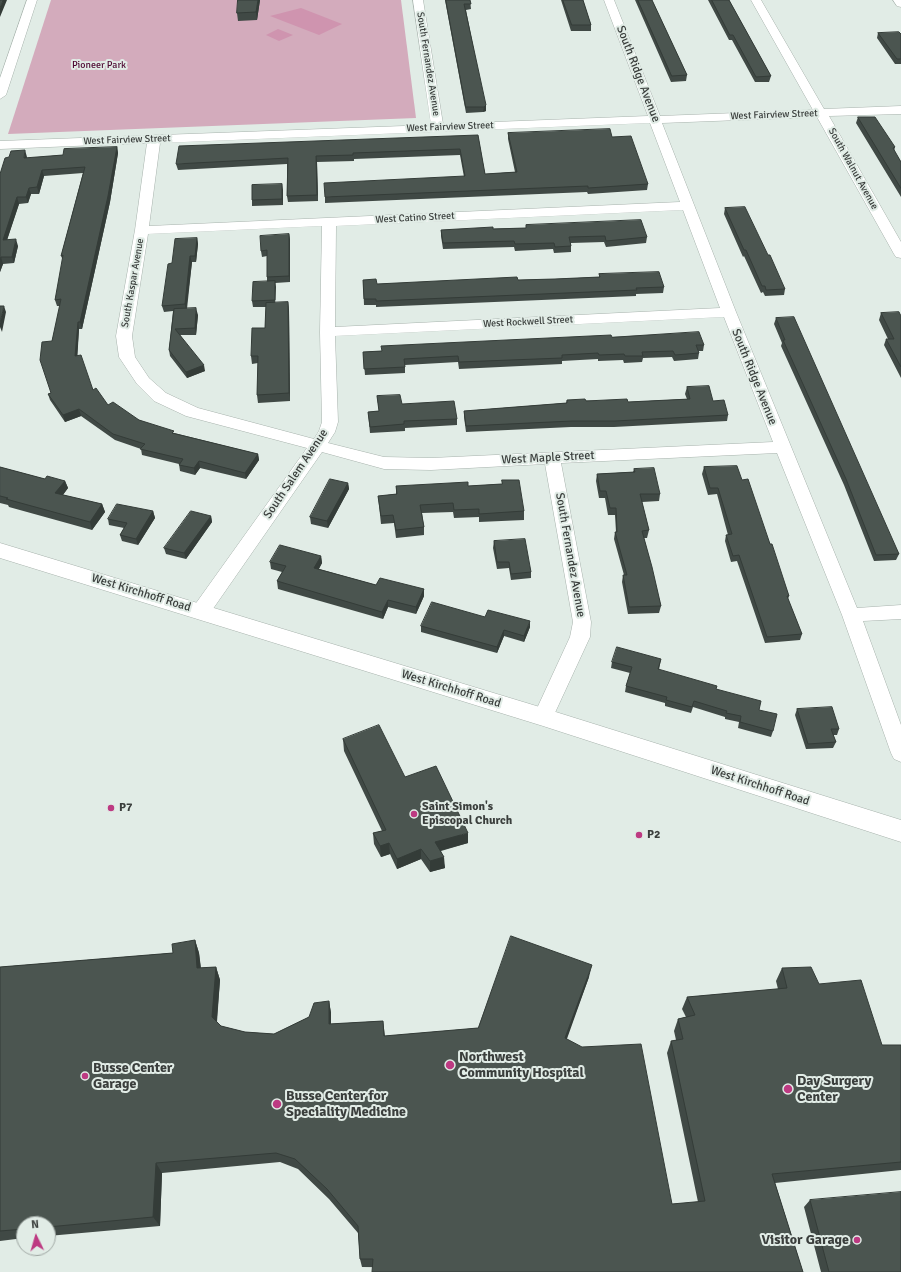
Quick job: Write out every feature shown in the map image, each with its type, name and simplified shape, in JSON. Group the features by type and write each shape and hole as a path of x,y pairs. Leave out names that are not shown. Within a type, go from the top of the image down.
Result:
{"main road":[{"name":"West Kirchhoff Road","path":"0,550 543,717 901,831"}],"street":[{"path":"0,95 32,0"},
{"name":"South Fernandez Avenue","path":"418,0 438,128"},
{"name":"South Ridge Avenue","path":"609,0 729,312 850,615 901,753"},
{"name":"South Walnut Avenue","path":"756,0 822,113 901,254"},
{"path":"898,0 901,4"},
{"name":"West Fairview Street","path":"0,145 901,110"},
{"name":"South Kaspar Avenue","path":"154,138 142,230 124,336 127,357 143,381 160,397 192,412 316,446"},
{"name":"West Catino Street","path":"142,230 689,206"},
{"name":"South Salem Avenue","path":"201,611 327,432 330,422 327,332 329,222"},
{"name":"West Rockwell Street","path":"327,332 729,312"},
{"name":"West Maple Street","path":"316,446 384,463 398,464 782,447"},
{"name":"South Fernandez Avenue","path":"543,717 580,637 582,622 552,457"},
{"path":"850,615 901,612"}],"green space":[{"name":"Pioneer Park","path":"51,0 401,0 416,118 8,134"}],"shaded area":[{"path":"301,8 342,24 319,35 270,16"},
{"path":"278,29 293,35 279,41 266,35"}],"building":[{"path":"0,0 3,0 0,8"},
{"path":"238,0 258,0 256,12 237,13"},
{"path":"446,0 470,0 471,4 464,4 486,105 484,107 466,107"},
{"path":"563,0 583,0 591,25 572,25"},
{"path":"638,0 652,0 687,75 672,76"},
{"path":"712,0 729,0 771,76 756,77 733,35 730,35"},
{"path":"899,32 901,34 901,59 897,59 878,33"},
{"path":"858,117 875,117 895,147 893,148 901,162 901,188"},
{"path":"610,129 612,137 631,136 648,184 588,188 588,186 325,197 324,183 465,176 460,149 316,156 317,195 287,196 288,158 176,164 179,146 478,135 485,174 517,172 508,133"},
{"path":"117,147 108,196 80,322 78,322 75,356 81,355 93,390 96,388 108,405 113,402 139,420 174,431 172,433 258,454 245,473 199,461 194,468 179,465 183,459 140,449 145,444 113,434 79,409 63,415 48,394 51,393 40,360 42,342 52,341 61,299 55,300 63,255 61,256 85,167 42,170 37,187 29,188 26,197 17,197 3,240 16,239 12,257 1,257 0,259 0,174 5,158 9,157 11,151 25,150 24,158 63,155 64,149"},
{"path":"282,184 282,199 252,200 252,185"},
{"path":"745,207 768,255 770,255 785,289 766,290 765,286 762,286 725,208"},
{"path":"641,220 647,237 606,241 605,236 569,237 571,246 555,247 554,243 515,244 514,241 443,243 441,230 493,227 493,229 526,228 526,225"},
{"path":"289,234 289,276 267,277 267,250 261,251 260,236"},
{"path":"197,238 195,256 190,256 185,304 162,306 168,264 172,263 175,239"},
{"path":"659,272 664,287 636,288 637,290 376,301 376,299 364,299 363,280 376,279 377,284 517,277 518,280 555,279 600,277 599,274"},
{"path":"275,281 275,300 252,301 253,282"},
{"path":"288,302 289,393 257,395 258,356 251,356 252,328 265,328 266,303"},
{"path":"0,306 4,306 0,323"},
{"path":"196,308 195,328 175,329 204,365 186,372 169,350 174,309"},
{"path":"899,312 901,316 901,367 886,339 894,339 881,313"},
{"path":"794,317 899,554 876,555 846,479 783,340 785,340 776,318"},
{"path":"699,332 704,345 696,345 699,353 675,355 673,351 642,352 643,356 625,356 624,354 599,355 598,353 562,355 562,358 459,362 458,356 404,359 405,367 364,369 363,352 382,351 381,346"},
{"path":"709,386 713,401 724,400 728,415 615,421 572,421 466,426 464,411 567,403 567,400 585,399 586,401 627,399 628,402 690,399 687,387"},
{"path":"400,395 402,404 454,401 457,419 404,421 404,424 370,427 368,412 379,411 377,396"},
{"path":"737,466 742,480 748,479 770,544 772,544 789,596 787,596 802,634 767,637 739,555 733,556 726,535 732,534 718,488 710,488 704,467"},
{"path":"0,467 45,479 47,476 65,481 55,493 102,504 90,522 6,499 8,498 0,496"},
{"path":"654,468 660,494 640,494 649,530 642,531 661,606 629,607 623,575 627,575 615,532 617,532 616,508 610,508 606,491 600,491 597,474 635,472 634,469"},
{"path":"330,479 348,483 327,521 310,517"},
{"path":"502,480 519,480 524,511 479,514 479,509 454,510 453,503 420,505 424,527 396,530 393,515 381,516 378,496 397,494 396,486 468,482 468,486 502,484"},
{"path":"117,504 153,511 136,539 120,535 127,523 108,519"},
{"path":"191,511 211,516 184,553 164,548"},
{"path":"525,539 531,572 511,574 509,562 497,562 494,541"},
{"path":"280,545 321,556 314,568 376,585 380,578 424,589 416,607 388,600 382,612 277,581 286,566 270,562"},
{"path":"432,602 485,617 488,610 530,621 524,636 504,630 497,647 421,626"},
{"path":"617,647 661,659 658,669 717,686 716,689 761,701 759,710 777,714 773,731 740,722 741,716 726,713 727,711 694,701 692,707 666,700 667,697 626,686 632,667 612,662"},
{"path":"832,707 839,729 831,729 836,742 808,744 797,709"},
{"name":"Saint Simon's Episcopal Church","path":"379,725 405,777 436,766 468,833 435,842 444,857 430,861 421,849 397,859 389,843 380,846 373,833 386,830 343,739"},
{"path":"511,936 592,965 565,1038 582,1047 641,1044 672,1204 705,1201 671,1041 683,1039 678,1019 695,1015 687,997 787,988 782,968 811,967 819,984 861,980 882,1045 901,1045 901,1162 772,1174 803,1272 372,1272 373,1259 360,1259 358,1226 327,1189 295,1159 276,1153 156,1163 153,1217 56,1226 56,1216 16,1216 16,1230 0,1231 0,967 173,953 172,944 195,940 197,968 216,967 212,1017 221,1026 245,1032 274,1034 309,1017 314,1003 329,1001 329,1024 383,1021 384,1036 478,1028"},
{"name":"Visitor Garage","path":"901,1192 901,1272 829,1272 810,1200"}],"place":[{"name":"P7","path":"111,808"},
{"name":"Saint Simon's Episcopal Church","path":"414,814"},
{"name":"P2","path":"639,835"},
{"name":"Northwest Community Hospital","path":"450,1065"},
{"name":"Busse Center Garage","path":"85,1076"},
{"name":"Day Surgery Center","path":"788,1089"},
{"name":"Busse Center for Speciality Medicine","path":"277,1104"},
{"name":"Visitor Garage","path":"857,1240"}]}
